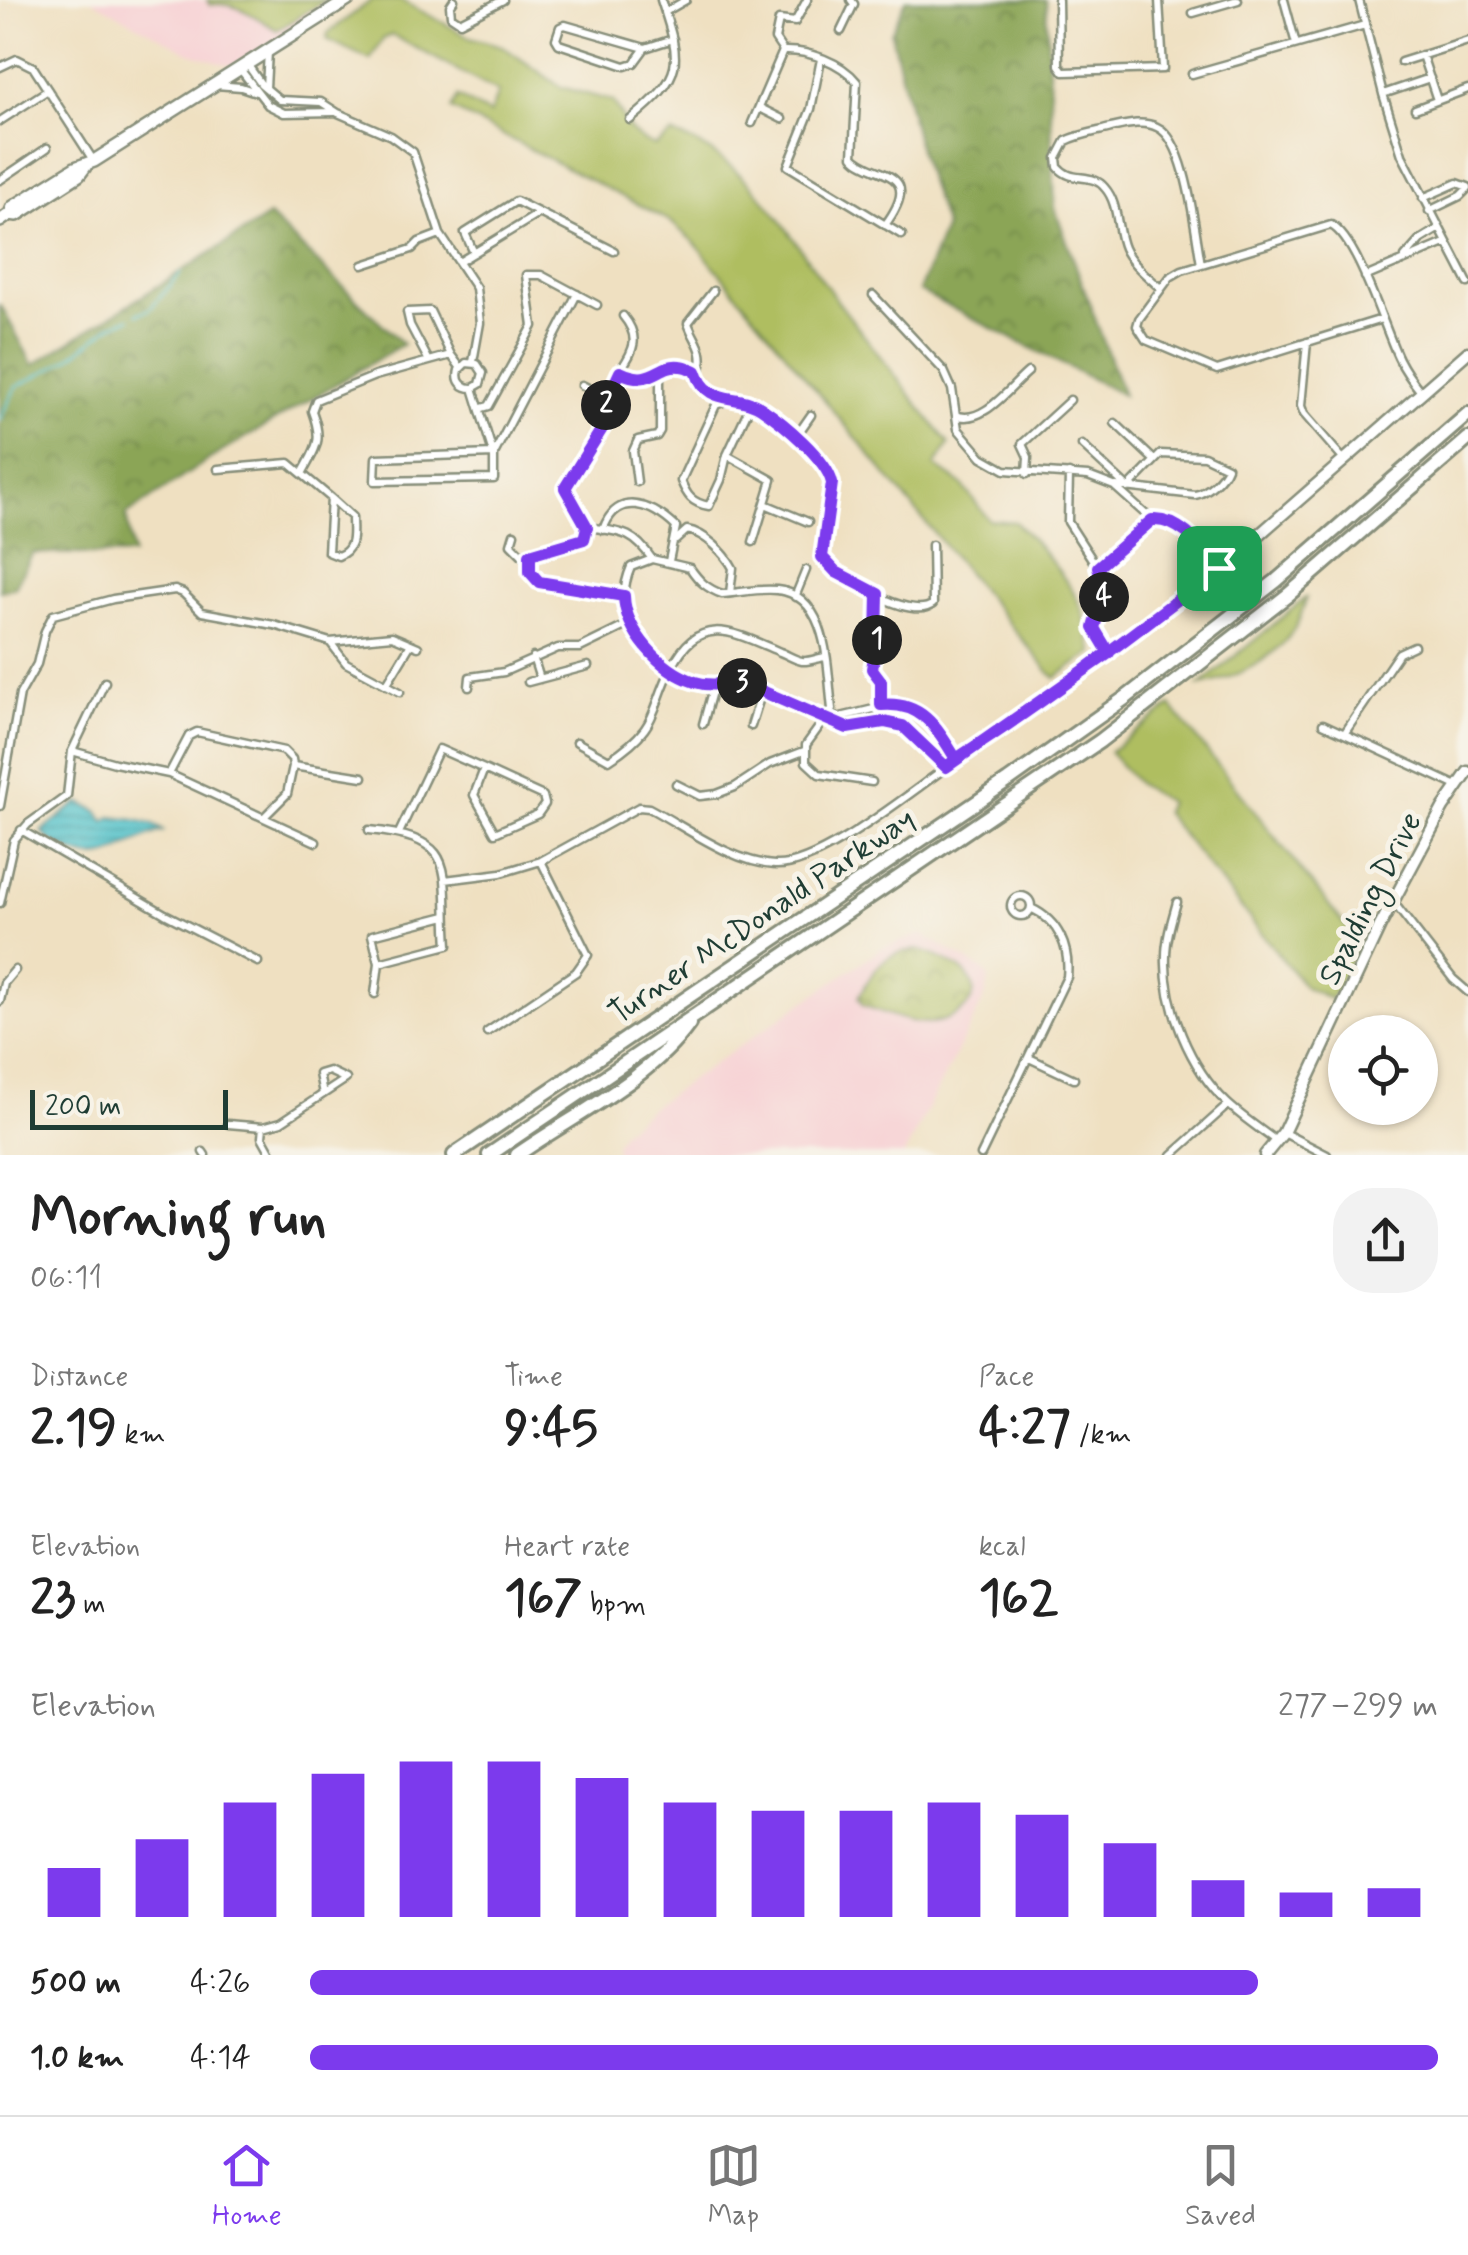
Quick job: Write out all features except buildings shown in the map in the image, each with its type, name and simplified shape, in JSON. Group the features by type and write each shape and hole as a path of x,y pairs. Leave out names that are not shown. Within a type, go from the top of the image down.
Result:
{"highway":[{"name":"Turner McDonald Parkway","path":"454,1155 1128,696 1276,581 1468,414"},
{"name":"Turner McDonald Parkway","path":"488,1155 1018,798 1137,713 1288,596 1468,439"},
{"path":"517,1155 650,1064 677,1040 694,1016"}],"main road":[{"path":"5,218 13,207 75,168 89,164 348,0"}],"street":[{"path":"454,0 449,11 460,22 503,0"},
{"path":"630,120 656,99 676,64 677,51 661,0"},
{"path":"665,12 686,0"},
{"path":"807,0 795,22 780,20 775,40 783,51 821,59 845,70 857,82 854,156 857,162 888,173 898,186 899,201 885,225"},
{"path":"841,30 854,4 850,0"},
{"path":"1058,0 1059,65 1064,72 1164,69 1159,0"},
{"path":"1193,13 1238,0"},
{"path":"1284,0 1296,44"},
{"path":"1360,0 1382,94 1402,155 1468,283"},
{"path":"644,48 634,63 625,66 559,44 556,39 560,27 572,25 644,48 673,39"},
{"path":"1192,74 1365,25"},
{"path":"1401,62 1468,41"},
{"path":"266,89 268,50"},
{"path":"752,123 783,51"},
{"path":"1422,55 1437,100"},
{"path":"821,59 811,109 788,166 902,235"},
{"path":"1,63 25,60 48,90 89,164"},
{"path":"243,66 280,100 321,102 406,144 417,157 440,234 476,288 480,323 473,362"},
{"path":"243,66 268,106 284,113 335,112"},
{"path":"1382,94 1430,78"},
{"path":"214,84 256,92"},
{"path":"1415,109 1468,89"},
{"path":"0,122 48,90"},
{"path":"760,108 782,119"},
{"path":"1161,290 1124,248 1113,201 1102,184 1094,178 1074,179 1058,168 1057,158 1066,141 1130,124 1151,124 1163,130 1176,150 1185,180 1200,264"},
{"path":"0,180 47,148"},
{"path":"1422,198 1457,183 1468,187 1460,196 1429,211"},
{"path":"474,253 464,233 516,201 614,251"},
{"path":"459,262 538,214"},
{"path":"1382,319 1217,370 1146,340 1139,333 1139,319 1170,277 1331,224 1340,229 1365,277 1398,358 1421,394"},
{"path":"1405,258 1420,240 1438,230"},
{"path":"363,266 412,249 440,234"},
{"path":"1365,277 1445,242"},
{"path":"482,408 489,406 533,326 526,275 541,275 597,304"},
{"path":"696,371 703,360 700,343 688,322 713,291"},
{"path":"494,454 577,294"},
{"path":"873,295 944,371 952,389 958,429 982,457 1005,470 1088,476 1114,486 1128,488 1195,496 1226,471 1225,465 1204,456 1170,453 1153,458 1128,488"},
{"path":"429,361 407,312 430,310 460,367 458,380 473,388"},
{"path":"514,534 511,544 522,555 584,539 587,527 565,488 608,419 607,398 633,350 634,335 623,316"},
{"path":"1307,342 1301,406 1345,461"},
{"path":"445,880 500,873 541,861 639,807 649,808 740,856 764,863 790,864 817,855 1050,697 1216,571 1468,352"},
{"path":"303,472 319,442 320,432 312,411 316,400 376,376 451,356"},
{"path":"460,367 473,362"},
{"path":"473,362 480,366 484,377 473,388"},
{"path":"620,372 631,377 660,374 678,365 696,371 708,392 759,407 795,438 829,472 832,483 822,557 836,572 914,611 932,606 932,545"},
{"path":"954,414 965,418 978,416 1028,372"},
{"path":"637,482 633,451 638,440 657,436 660,431 660,374"},
{"path":"582,385 607,398"},
{"path":"473,388 494,454 494,479 375,481 376,458 494,454"},
{"path":"726,400 716,405 681,481 696,504 708,506 750,404"},
{"path":"1027,474 1028,457 1022,444 1070,400"},
{"path":"795,438 811,414"},
{"path":"1115,423 1153,458"},
{"path":"1082,446 1128,488"},
{"path":"726,455 772,480 753,542"},
{"path":"218,469 289,463 303,472 352,517 352,544 338,556 328,552 331,498"},
{"path":"1069,474 1068,522 1071,532 1098,567 1105,589 1094,622 1109,653"},
{"path":"1114,486 1152,520 1172,522 1216,571"},
{"path":"604,530 612,512 625,503 673,523 675,540 669,561"},
{"path":"765,504 808,522"},
{"path":"1098,567 1152,520"},
{"path":"587,527 628,533 641,542 652,559"},
{"path":"675,540 692,530 722,553 733,568 730,594"},
{"path":"530,555 530,572 539,582 624,596"},
{"path":"676,784 700,796 735,787 770,764 804,751 829,718 832,709 817,620 806,603 779,590 730,594 712,591 702,585 690,568 652,559 632,567 624,584 629,624 640,642 672,668 695,682 741,682 829,718 847,728 884,722 910,730 946,767"},
{"path":"795,597 806,570"},
{"path":"0,806 20,694 37,664 45,630 53,616 114,599 175,590 202,612 330,642 392,636 414,646 386,685"},
{"path":"878,594 872,669 881,681 884,722"},
{"path":"469,686 470,677 504,672 558,648 580,648 629,624"},
{"path":"578,742 609,760 627,748 648,728 683,646 698,634 718,630 736,634 802,661 825,656"},
{"path":"330,642 346,663 400,692"},
{"path":"1346,731 1399,652 1414,646"},
{"path":"533,657 540,679"},
{"path":"528,682 588,666"},
{"path":"0,904 9,852 21,830 67,796 72,751 105,682"},
{"path":"703,724 714,684"},
{"path":"751,726 762,691"},
{"path":"829,718 900,704 922,713 956,759"},
{"path":"1324,724 1458,786"},
{"path":"170,774 190,736 197,732 284,751 293,766 287,794 264,817"},
{"path":"400,833 440,749 484,769 542,796 545,804 538,814 495,833 474,795 484,769"},
{"path":"72,751 170,774 316,842"},
{"path":"804,751 809,767 819,774 872,782"},
{"path":"293,766 363,777"},
{"name":"Spalding Drive","path":"1265,1155 1279,1137 1393,902 1441,812 1468,772"},
{"path":"21,830 165,914 258,962"},
{"path":"369,830 400,833 426,842 438,852 445,880 448,945 378,963"},
{"path":"487,1032 576,972 588,954 541,861"},
{"path":"1177,902 1166,950 1166,974 1176,1019 1194,1057 1228,1105 1279,1137 1327,1155"},
{"path":"1393,902 1453,979 1468,992"},
{"path":"981,1155 1064,988 1068,966 1059,932 1031,908"},
{"path":"375,994 378,963 372,935 446,916"},
{"path":"0,1000 4,984 16,970"},
{"path":"1029,1058 1074,1079"},
{"path":"228,1124 263,1127 281,1122 323,1094"},
{"path":"1172,1155 1228,1105"},
{"path":"263,1127 262,1137 272,1155"},
{"path":"1274,1155 1279,1137"}],"shaded area":[{"path":"91,0 350,0 240,68 189,53"},
{"path":"922,934 983,970 989,978 986,995 904,1155 617,1155 615,1145 622,1132 650,1108 882,948"}],"green space":[{"path":"207,0 327,0 277,30 245,11 228,5 210,5"},
{"path":"372,0 400,0 470,37 502,46 561,87 613,101 629,128 646,142 655,146 672,134 700,145 746,180 949,444 935,466 961,484 989,520 1015,522 1059,571 1082,610 1094,652 1055,678 1050,673 694,242 670,221 452,109 458,97 490,114 498,92 392,35 383,39 370,60 327,39 328,33"},
{"path":"906,0 1046,0 1055,209 1123,395 919,291 945,227 921,158 891,33"},
{"path":"269,216 403,344 208,460 126,515 133,555 33,553 15,587 0,591 0,304 33,365"},
{"path":"1307,597 1295,628 1276,649 1240,673 1200,685"},
{"path":"1171,706 1359,943 1331,999 1305,987 1164,812 1168,802 1138,784 1109,752"},
{"path":"918,950 948,962 969,977 974,991 968,1005 947,1019 923,1023 863,1005 859,997 881,963 896,954"}],"water":[{"path":"79,802 98,811 105,822 111,817 131,819 163,831 105,856 81,855 53,842 42,831"}],"waterway":[{"path":"137,314 150,309 181,273"},
{"path":"0,419 16,387 67,360 112,325 130,318"}],"route":[{"path":"1219,568 1109,653 1050,697 956,759 922,713 900,704 881,705 881,681 872,669 878,594 836,572 822,557 832,483 821,460 759,407 708,392 696,371 678,365 646,378 620,372 606,402 608,419 603,430 565,488 587,527 584,539 530,555 530,572 539,582 624,596 629,624 640,642 678,674 695,682 722,686 741,682 847,728 884,722 903,726 946,767 1050,697 1109,653 1094,628 1105,589 1098,567 1152,520 1162,519 1180,526 1219,568"}]}
